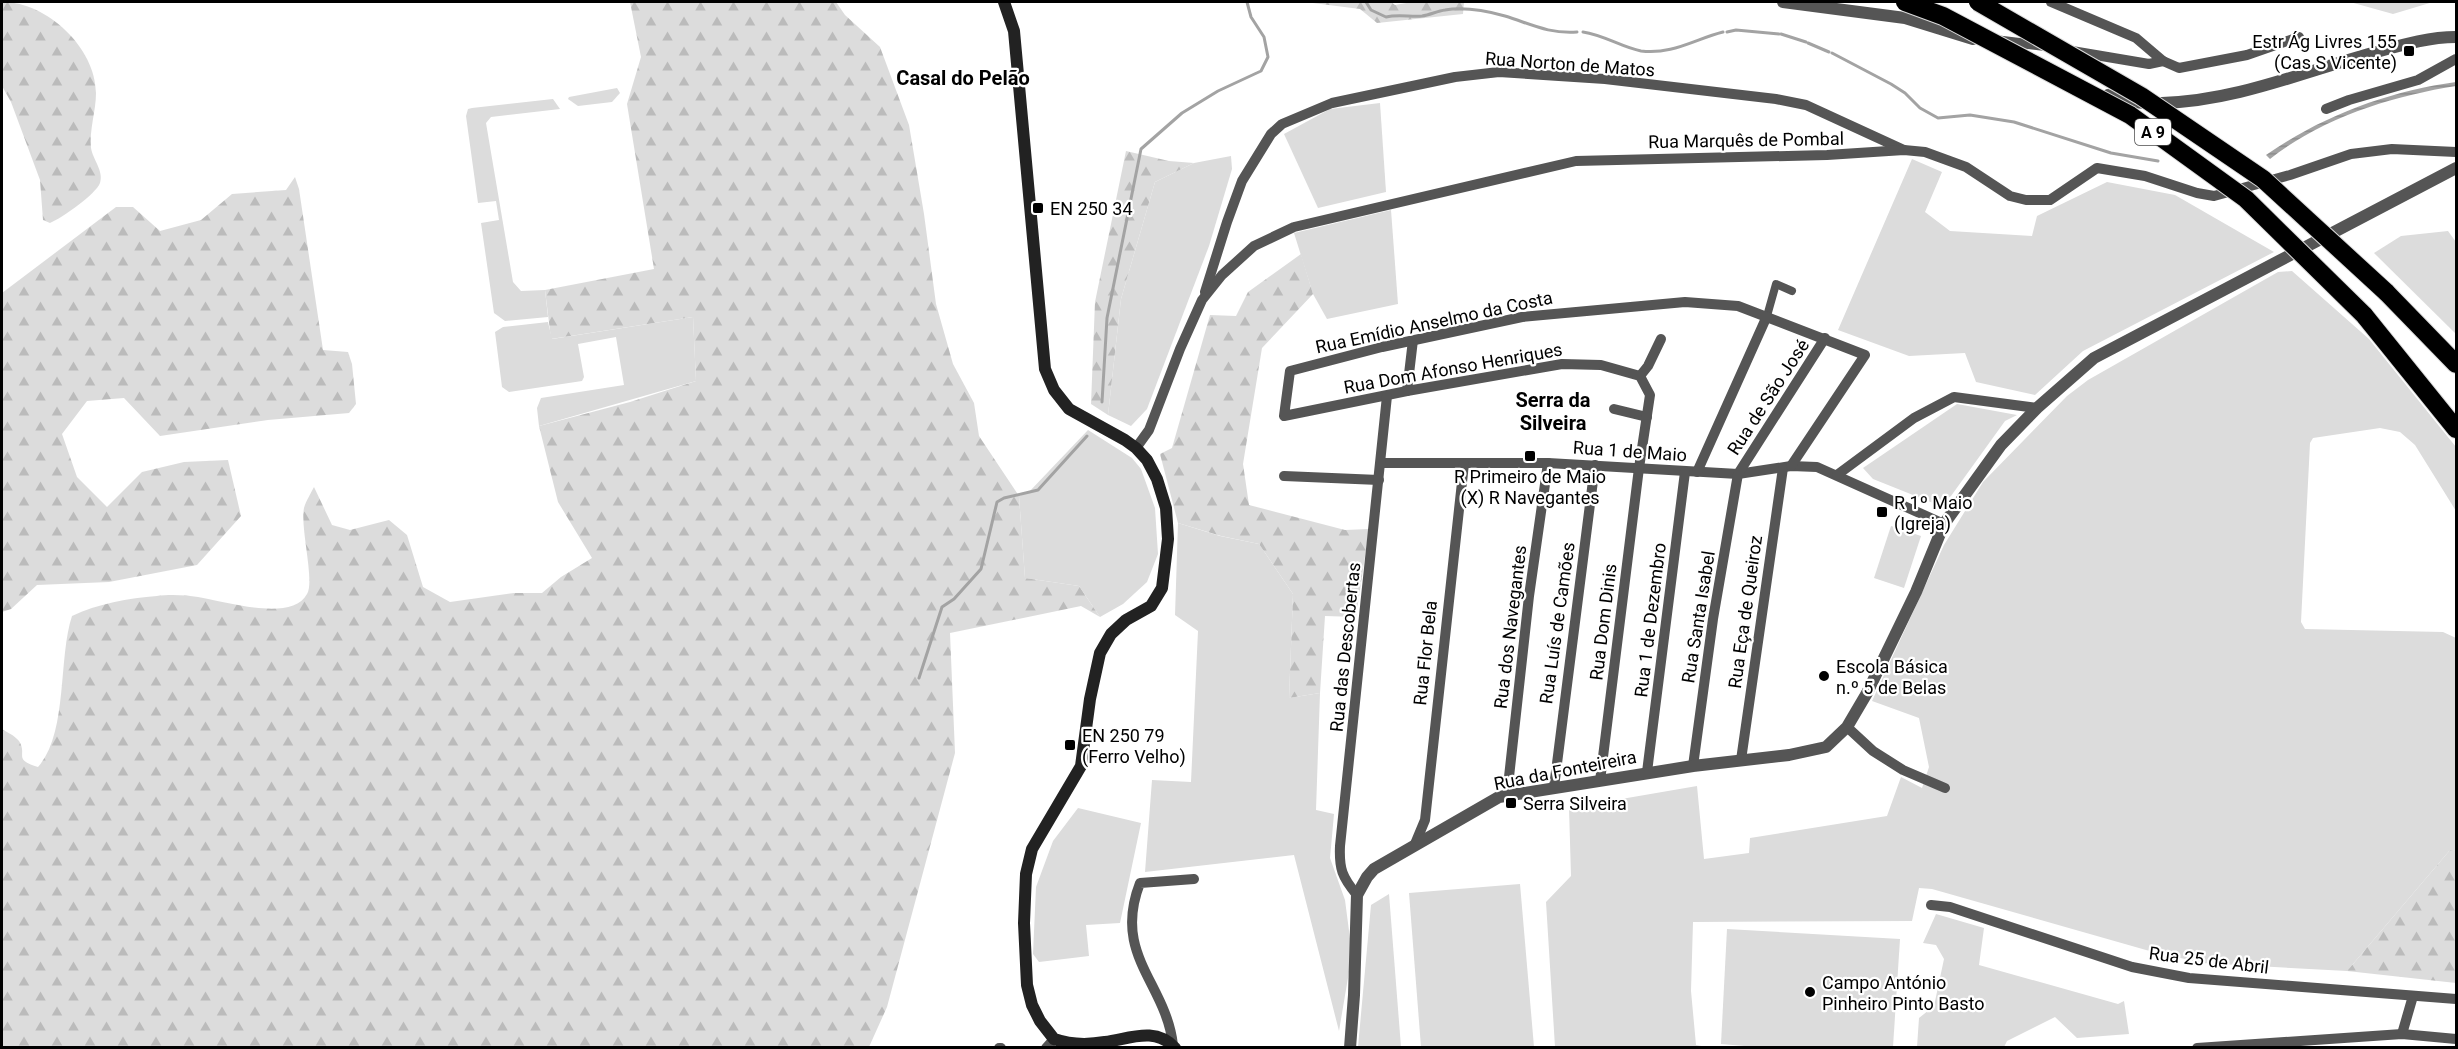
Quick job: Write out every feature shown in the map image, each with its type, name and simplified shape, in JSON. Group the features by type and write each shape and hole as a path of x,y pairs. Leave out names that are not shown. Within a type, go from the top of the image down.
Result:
{"highway":[{"name":"A 9","path":"1905,2 1943,16 2130,115 2246,199 2364,315 2457,429"},
{"name":"A 9","path":"1978,2 2141,96 2263,179 2386,292 2457,364"}],"main road":[{"path":"1004,2 1014,31 1045,369 1054,390 1070,409 1136,448 1147,460 1157,479 1166,508 1168,539 1162,588 1151,606 1126,620 1111,634 1100,653 1090,699 1081,766 1032,849 1026,874 1024,923 1027,985 1032,1005 1050,1043 1081,1045 1145,1034 1164,1039 1174,1046"}],"street":[{"path":"1783,2 1905,18 2044,64 2117,100 2145,104 2207,100 2258,88 2391,48 2442,37 2457,37"},
{"path":"2051,2 2136,38 2163,61 2180,68 2247,55 2299,37"},
{"path":"1968,37 2019,42 2141,63 2163,61"},
{"path":"2326,109 2418,80 2457,59"},
{"name":"Rua Norton de Matos","path":"1206,302 1227,222 1242,181 1271,134 1282,124 1332,103 1476,74 1499,72 1605,79 1776,99 1806,105 1904,150"},
{"name":"Rua Marquês de Pombal","path":"1136,448 1149,430 1168,378 1206,302 1222,275 1254,246 1290,232 1576,161 1611,165 1873,156 1904,150 1925,152 1966,167 2010,196 2026,200 2050,200 2097,168 2145,176 2197,193 2214,196 2290,176 2351,154 2392,149 2457,152"},
{"name":"Rua da Fonteireira","path":"1357,895 1366,877 1374,869 1499,797 1647,772 1818,750 1826,747 1847,726 1867,693 1916,592 1944,524 2001,445 2037,408 2094,358 2457,168"},
{"path":"1767,316 1776,284 1792,291"},
{"name":"Rua Emídio Anselmo da Costa","path":"1284,416 1290,370 1413,340 1522,317 1685,302 1739,303 1865,355 1787,467"},
{"name":"Rua 1 de Dezembro","path":"1647,772 1691,472 1767,316"},
{"name":"Rua de São José","path":"1738,474 1825,338"},
{"path":"1639,468 1650,395 1640,376 1648,366 1661,339"},
{"path":"1407,391 1413,340"},
{"name":"Rua Dom Afonso Henriques","path":"1284,416 1407,391 1562,364 1601,365 1640,376"},
{"name":"Rua das Descobertas","path":"1357,895 1346,882 1339,866 1340,846 1387,396"},
{"path":"1837,475 1914,418 1954,396 2037,408"},
{"path":"1614,409 1647,417"},
{"name":"Rua 1 de Maio","path":"1381,463 1548,463 1738,474 1787,467 1817,467 1944,524"},
{"name":"Rua dos Navegantes","path":"1507,795 1529,596 1548,463"},
{"name":"Rua Flor Bela","path":"1416,844 1425,820 1464,464"},
{"name":"Rua Luís de Camões","path":"1554,787 1595,465"},
{"name":"Rua Eça de Queiroz","path":"1741,760 1787,467"},
{"name":"Rua Dom Dinis","path":"1600,781 1639,468"},
{"name":"Rua Santa Isabel","path":"1693,766 1713,619 1738,474"},
{"path":"1284,476 1379,480"},
{"path":"1847,726 1873,751 1903,770 1945,788"},
{"path":"1174,1046 1171,1026 1135,952 1132,935 1135,896 1140,883 1194,879"},
{"path":"1350,1047 1357,895"},
{"name":"Rua 25 de Abril","path":"1932,905 1950,907 2143,969 2189,978 2457,999"},
{"path":"2402,1034 2413,996"},
{"path":"2197,1047 2402,1034 2457,1039"}],"green space":[{"path":"2,2 35,9 51,18 78,44 94,76 96,93 91,148 101,174 100,183 78,205 50,223 43,220 40,180 11,102 2,86"},
{"path":"630,2 836,2 845,15 880,47 909,125 936,304 953,364 974,403 979,436 1019,496 1025,578 1079,586 1100,617 1081,606 950,633 955,753 887,1007 869,1047 2,1047 2,729 19,741 25,762 38,767 48,753 54,735 72,616 113,602 167,595 193,596 273,609 299,603 307,594 309,587 303,517 305,505 314,487 332,525 350,530 389,520 407,535 423,587 450,602 514,593 542,593 561,577 592,558 558,502 539,426 630,402 696,381 693,317 551,339 545,290 654,269 627,104 641,57"},
{"path":"1305,2 1391,2 1395,5 1412,2 1464,2 1463,14 1377,23 1360,9"},
{"path":"2350,2 2433,2 2393,14"},
{"path":"617,88 620,93 612,102 578,106 568,99 569,97"},
{"path":"553,99 560,109 491,117 486,123 513,282 521,291 545,290 548,317 505,321 494,313 481,223 499,220 496,201 478,203 466,116 468,109 472,108"},
{"path":"1380,103 1386,192 1318,208 1284,134 1330,109"},
{"path":"1126,151 1169,161 1194,163 1155,182 1121,299 1108,415 1091,404 1095,302"},
{"path":"1231,156 1232,169 1209,246 1147,409 1131,426 1108,415 1121,299 1155,182 1194,163"},
{"path":"1912,159 1942,172 1925,212 1950,231 2032,236 2037,216 2107,182 2175,195 2274,252 2083,351 2035,395 1976,382 1965,353 1909,356 1838,330"},
{"path":"295,177 299,189 323,350 348,352 352,364 356,404 349,413 268,420 160,436 124,398 87,401 62,434 77,477 107,507 142,472 184,462 228,460 241,516 197,565 109,582 37,585 11,609 2,612 2,293 116,207 133,207 160,231 201,220 232,194 286,190"},
{"path":"1391,210 1398,304 1327,319 1313,294 1294,233"},
{"path":"2448,231 2456,242 2456,334 2374,253 2401,236"},
{"path":"1301,254 1313,294 1262,348 1243,464 1249,505 1345,530 1369,529 1356,617 1325,616 1320,693 1289,698 1293,594 1259,544 1178,523 1160,454 1172,448 1210,315 1236,316 1248,292"},
{"path":"2292,271 2369,339 2456,447 2456,511 2415,445 2400,432 2380,428 2313,438 2310,443 2301,622 2305,629 2443,632 2456,638 2456,851 2450,850 2347,971 2202,963 2146,950 1932,889 1919,888 1912,921 1693,922 1691,991 1696,1045 1707,1047 1555,1047 1546,902 1571,876 1569,808 1697,786 1704,859 1749,853 1750,838 1887,816 1901,777 1922,788 1929,767 1919,718 1872,701 1944,545 1983,482 2067,396 2088,380 2278,272"},
{"path":"693,317 696,381 539,426 537,408 541,398 624,385 616,337 578,344 584,377 582,381 509,392 502,387 495,332 503,327 548,322 552,339"},
{"path":"1957,404 2017,415 2005,421 1951,496 1938,505 1873,479 1863,468"},
{"path":"1088,430 1132,458 1141,469 1155,508 1158,554 1147,582 1123,604 1100,617 1079,586 1025,578 1019,496 1029,492"},
{"path":"1178,523 1220,536 1259,544 1293,594 1289,698 1320,693 1316,810 1334,814 1330,858 1345,900 1352,954 1339,1031 1294,855 1145,872 1152,780 1191,782 1198,631 1175,615"},
{"path":"1891,526 1921,536 1904,588 1874,578"},
{"path":"1078,808 1141,823 1120,923 1086,925 1089,956 1039,962 1033,954 1036,887 1053,841"},
{"path":"2450,850 2456,851 2456,983 2347,971"},
{"path":"1520,884 1534,1047 1421,1047 1409,893"},
{"path":"1389,894 1401,1047 1358,1047 1371,905"},
{"path":"1936,914 1984,928 1979,965 2118,1004 2124,1001 2129,1034 2077,1038 2055,1017 2007,1041 2004,1047 1917,1047 1919,1018 1934,1006 1944,959 1936,945 1923,943"},
{"name":"Campo António Pinheiro Pinto Basto","path":"1727,929 1900,939 1893,1047 1768,1048 1721,1044"}],"shaded area":[{"path":"2456,82 2456,86 2407,96 2358,111 2312,132 2270,159 2266,155 2310,128 2357,107 2406,92"}],"waterway":[{"path":"1102,402 1107,318 1141,149 1182,113 1218,91 1261,71 1268,57 1264,37 1251,17 1247,2"},
{"path":"1366,2 1371,10 1386,17 1422,16 1445,10 1467,9 1498,14 1548,30 1577,32"},
{"path":"1727,32 1736,30 1779,34"},
{"path":"1583,32 1634,49 1652,52 1673,49 1723,32"},
{"path":"1781,34 1806,42"},
{"path":"1808,43 1829,52"},
{"path":"1832,53 1891,84 1905,93 1920,108 1938,118 1970,115 2014,122 2111,153 2158,161"},
{"path":"919,678 942,607 954,599 981,569 997,502 1004,498 1038,490 1087,436"}],"place":[{"name":"Estr Ág Livres 155 (Cas S Vicente)","path":"2409,51"},
{"name":"EN 250 34","path":"1038,208"},
{"name":"R Primeiro de Maio (X) R Navegantes","path":"1530,456"},
{"name":"R 1º Maio (Igreja)","path":"1882,512"},
{"name":"Escola Básica n.º 5 de Belas","path":"1824,676"},
{"name":"EN 250 79 (Ferro Velho)","path":"1070,745"},
{"name":"Serra Silveira","path":"1511,803"},
{"name":"Campo António Pinheiro Pinto Basto","path":"1810,992"}],"district":[{"name":"Casal do Pelão","path":"963,78"},
{"name":"Serra da Silveira","path":"1553,412"}]}
